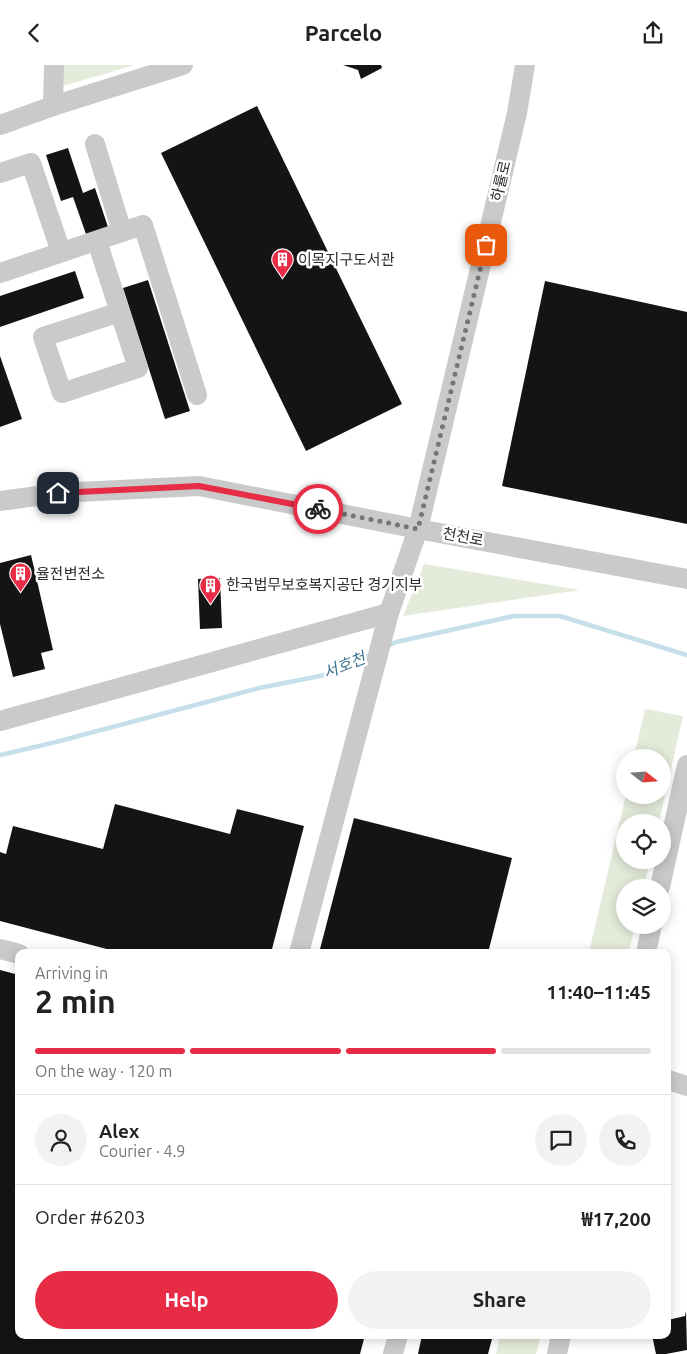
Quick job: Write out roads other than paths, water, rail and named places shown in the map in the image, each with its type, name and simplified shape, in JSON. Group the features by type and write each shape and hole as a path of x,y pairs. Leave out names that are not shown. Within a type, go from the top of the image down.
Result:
{"street":[{"path":"54,65 54,106"},
{"path":"2,122 183,65"},
{"name":"하률로","path":"299,949 389,613 418,529 518,113 525,65"},
{"path":"94,144 122,232"},
{"path":"0,173 31,163 61,252"},
{"path":"1,269 97,241 143,225 197,395"},
{"path":"97,241 120,312 138,368 62,393 43,337 120,312"},
{"name":"천천로","path":"0,501 58,493 199,486 687,579"},
{"path":"0,721 389,613"},
{"path":"662,879 687,765"},
{"path":"647,949 650,934"},
{"path":"0,949 15,953"},
{"path":"671,1081 687,1086"},
{"path":"393,1354 397,1339"},
{"path":"557,1354 560,1339"}],"waterway":[{"name":"서호천","path":"386,647 396,642 514,616 560,616 687,655"},
{"name":"서호천","path":"0,755 259,688 330,674 372,654"}],"place":[{"name":"이목지구도서관","path":"282,279"},
{"name":"율전변전소","path":"20,593"},
{"name":"한국법무보호복지공단 경기지부","path":"210,604"}]}
